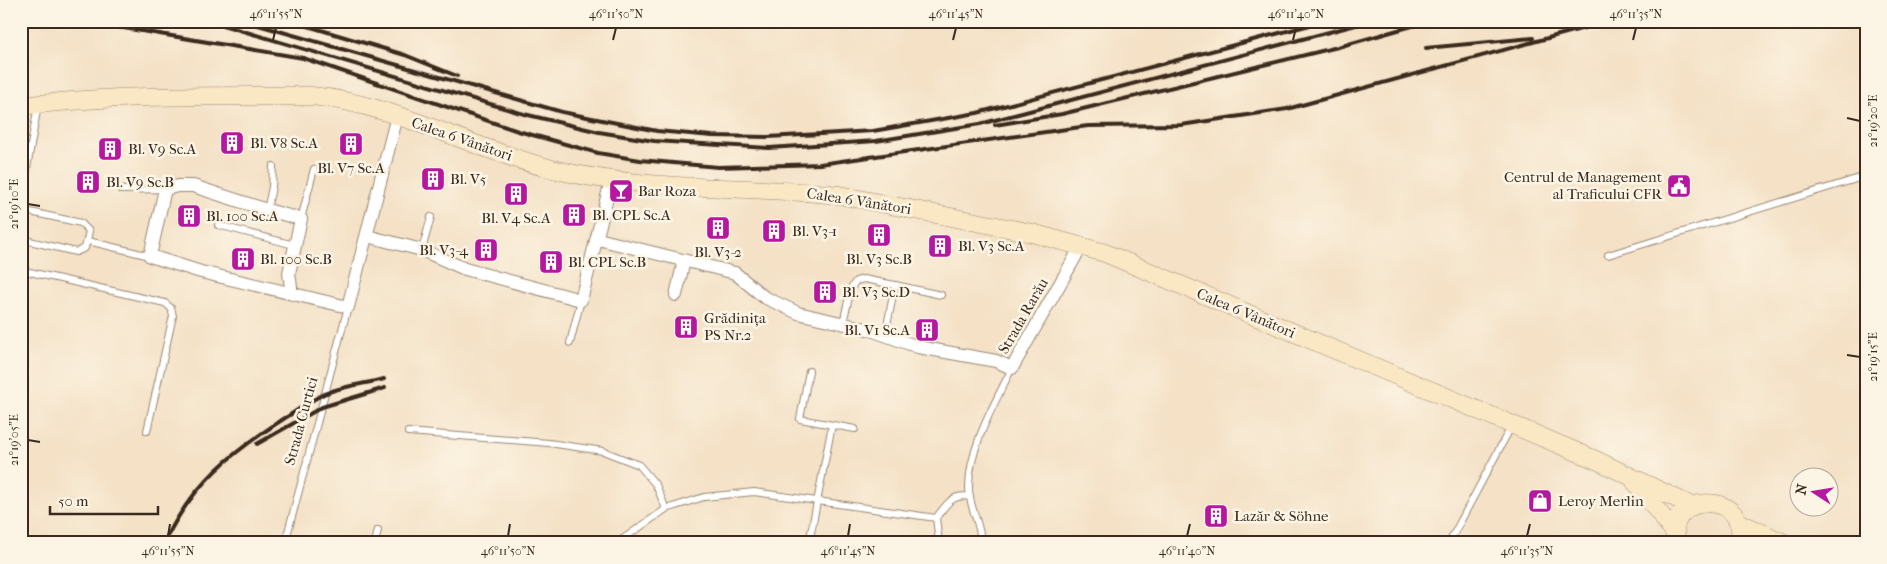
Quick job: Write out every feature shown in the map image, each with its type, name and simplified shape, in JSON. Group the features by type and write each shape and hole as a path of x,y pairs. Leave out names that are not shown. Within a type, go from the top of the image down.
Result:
{"main road":[{"name":"Calea 6 Vânători","path":"30,105 114,98 312,96 334,98 397,116 530,162 611,181 662,186 805,191 839,195 1032,233 1082,245 1512,424 1630,476 1692,506"},
{"name":"Calea 6 Vânători","path":"1630,476 1654,504 1675,538"},
{"path":"1675,538 1680,516 1692,506 1708,502 1719,504 1728,509 1738,522 1784,543"},
{"path":"1738,522 1740,543"}],"street":[{"name":"Strada Curtici","path":"348,307 397,116"},
{"path":"366,236 422,250 465,269 581,300 598,239 611,181"},
{"path":"292,294 289,274 294,244 301,219 193,186 178,186 166,190 150,256 201,272 292,294 348,307"},
{"name":"Strada Rarău","path":"598,239 735,273 764,297 803,315 843,323 918,348 996,361 1012,368 1082,245"},
{"path":"676,295 684,261"}],"lane":[{"path":"21,202 30,105"},
{"path":"267,210 272,187 273,166"},
{"path":"301,219 314,169"},
{"path":"1608,255 1866,176"},
{"path":"121,190 166,190"},
{"path":"21,210 84,224 89,231 85,248 73,252 21,239"},
{"path":"422,250 431,218"},
{"path":"218,225 294,244"},
{"path":"88,241 150,256"},
{"path":"21,270 165,303 172,308 173,316 147,431"},
{"path":"843,323 851,288 856,281 864,279 941,295"},
{"path":"885,336 895,285"},
{"path":"570,343 581,300"},
{"name":"Strada Curtici","path":"285,543 348,307"},
{"path":"981,543 981,530 970,497 969,487 982,431 1012,368"},
{"path":"809,371 800,419 855,429"},
{"path":"1449,543 1512,424"},
{"path":"809,543 832,425"},
{"path":"408,432 549,443 603,451 639,465 656,485 666,509"},
{"path":"618,543 666,509 704,498 754,492 936,518"},
{"path":"939,543 936,518 949,500 961,494 970,497"},
{"path":"375,543 378,530"}],"railway":[{"path":"82,21 303,58 518,131 598,153 640,160 718,167 820,164 1088,126 1181,125 1287,109 1610,21"},
{"path":"209,21 524,114 599,132 654,141 769,148 876,141 980,124 1371,21"},
{"path":"244,21 562,112 657,131 712,136 768,137 873,131 977,113 1325,21"},
{"path":"291,21 405,55 457,76"},
{"path":"995,125 1062,114 1338,47 1430,21"},
{"path":"1426,48 1533,38"},
{"path":"164,543 187,503 201,486 215,471 248,444 304,405 324,394 384,379"},
{"path":"257,444 322,407 385,388"}],"place":[{"name":"Bl. V8 Sc.A","path":"232,143"},
{"name":"Bl. V7 Sc.A","path":"351,144"},
{"name":"Bl. V9 Sc.A","path":"110,149"},
{"name":"Bl. V5","path":"433,179"},
{"name":"Bl. V9 Sc.B","path":"88,182"},
{"name":"Centrul de Management al Traficului CFR","path":"1679,186"},
{"name":"Bar Roza","path":"621,191"},
{"name":"Bl. V4 Sc.A","path":"516,194"},
{"name":"Bl. CPL Sc.A","path":"574,215"},
{"name":"Bl. 100 Sc.A","path":"189,216"},
{"name":"Bl. V3-2","path":"718,228"},
{"name":"Bl. V3-1","path":"774,231"},
{"name":"Bl. V3 Sc.B","path":"879,235"},
{"name":"Bl. V3 Sc.A","path":"940,246"},
{"name":"Bl. V3-4","path":"486,250"},
{"name":"Bl. 100 Sc.B","path":"243,259"},
{"name":"Bl. CPL Sc.B","path":"551,262"},
{"name":"Bl. V3 Sc.D","path":"825,292"},
{"name":"Grădinița PS Nr.2","path":"686,327"},
{"name":"Bl. V1 Sc.A","path":"927,330"},
{"name":"Leroy Merlin","path":"1540,501"},
{"name":"Lazăr & Söhne","path":"1216,516"}]}
